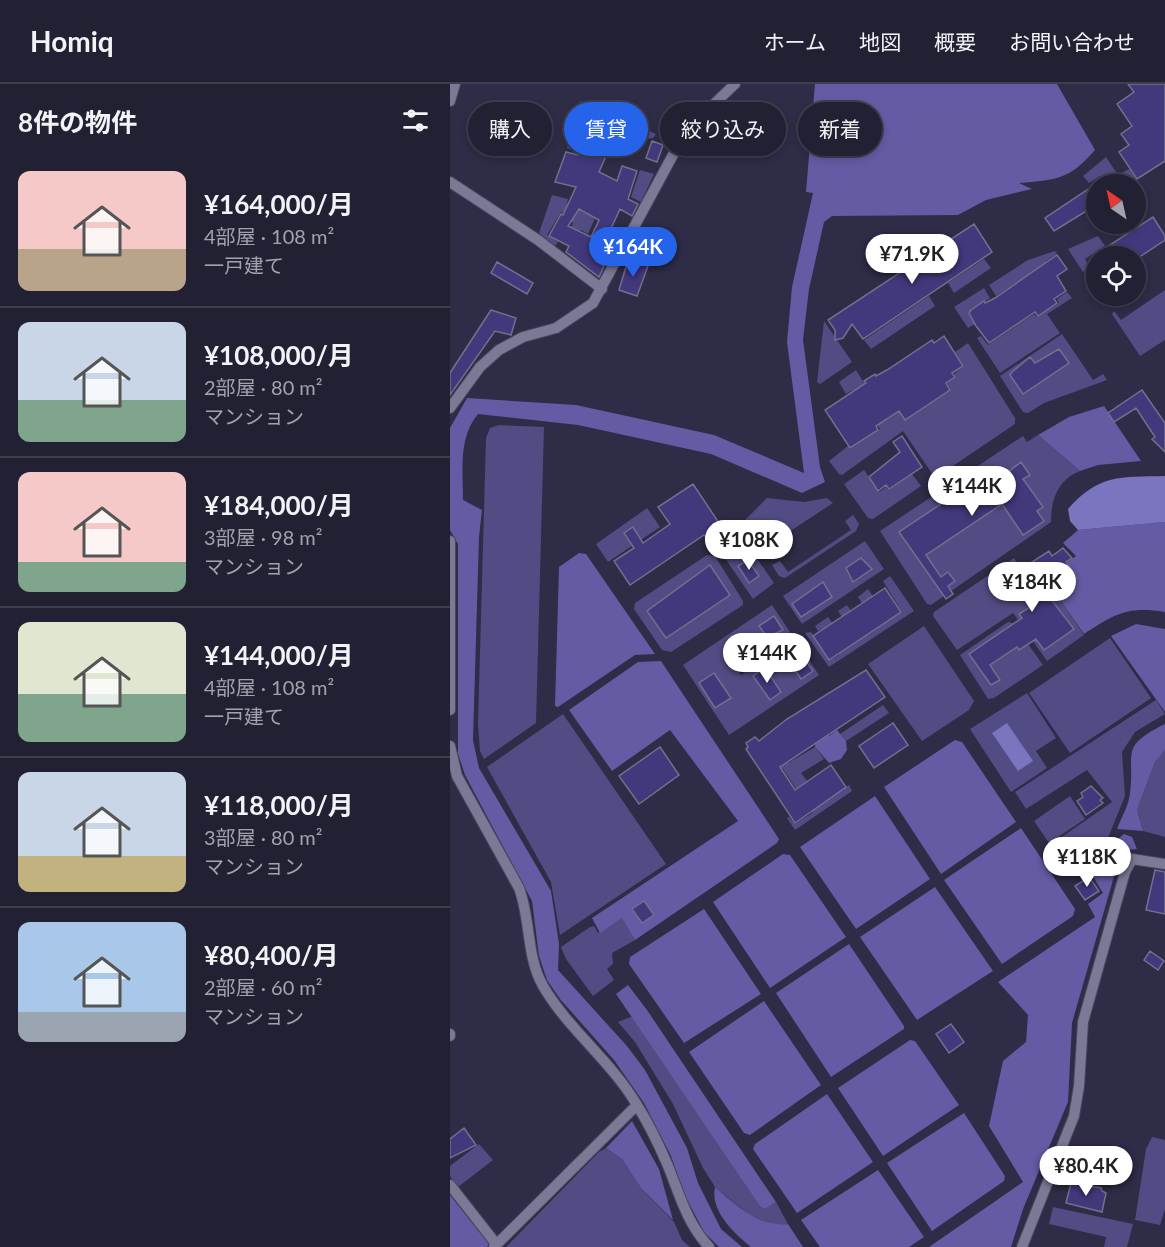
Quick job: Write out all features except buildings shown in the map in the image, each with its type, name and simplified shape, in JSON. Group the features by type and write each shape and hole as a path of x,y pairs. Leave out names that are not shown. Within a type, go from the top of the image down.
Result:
{"street":[{"path":"450,101 455,84"},
{"path":"450,408 480,367 499,350 523,337 556,328 573,319 593,303 681,140 689,128 735,84"},
{"path":"450,182 538,240 602,289"},
{"path":"450,541 450,710"},
{"path":"450,746 457,776 522,895 533,962 544,986 616,1074 637,1105 664,1157 685,1214 709,1247"},
{"path":"1022,1247 1074,1116 1079,1086 1083,1022 1125,872 1132,859 1165,864"},
{"path":"450,1185 496,1246 637,1105"}],"shaded area":[{"path":"815,84 1057,84 1095,150 1078,167 1062,176 1043,181 1019,183 1032,189 986,200 958,215 832,216 824,222 809,289 803,340 820,467 825,482 802,493 711,454 578,425 478,414 467,433 462,466 463,500 482,510 479,537 473,740 479,768 551,891 559,944 558,970 627,1046 645,1070 687,1148 698,1183 721,1229 742,1247 719,1247 704,1232 684,1194 671,1156 644,1103 614,1060 560,999 547,980 539,956 532,901 465,775 458,754 458,544 450,530 450,428 467,398 576,405 714,435 804,473 787,342 792,287 813,193 806,192 809,156 882,156 882,102 814,102"},
{"path":"648,131 656,134 653,138 648,139"},
{"path":"1106,157 1117,174 1086,174 1086,180 1083,176"},
{"path":"1129,169 1133,174 1120,174"},
{"path":"640,170 654,174 641,202 631,197"},
{"path":"552,195 568,199 567,204 595,218 588,234 581,230 577,235 570,230 573,223 568,220 570,217 561,212 547,235 558,242 555,246 539,233"},
{"path":"1098,236 1105,246 1086,246 1086,270 1083,272 1068,249"},
{"path":"1055,251 1057,254 1046,261 1047,263 996,296 989,285 1028,260"},
{"path":"984,259 991,268 954,293 948,283"},
{"path":"984,288 990,298 968,313 975,324 968,328 954,307"},
{"path":"1165,290 1165,340 1140,356 1112,314 1114,311 1121,320 1142,306 1146,306 1146,303"},
{"path":"1067,292 1072,298 1047,314 1060,333 1000,373 977,338 981,336 988,345 1034,314 1037,317 1059,303 1057,299"},
{"path":"929,296 935,306 871,349 864,340"},
{"path":"824,321 852,362 820,384 817,382"},
{"path":"1062,334 1093,380 1103,374 1107,380 1044,403 1028,413 1023,412 1000,376"},
{"path":"968,343 1015,418 1015,424 935,478 903,431 842,475 839,474 829,461 848,446 850,449 880,429 853,390 846,394 839,382 856,370 887,420 899,412 908,418 951,390 947,383 956,377 954,374 964,366 955,352"},
{"path":"1104,406 1141,461 1098,465 1080,471 1038,435 1069,417"},
{"path":"499,425 544,427 536,723 484,759 480,751 478,724 486,438 490,428"},
{"path":"1038,435 1080,471 1066,480 1057,491 1052,506 1051,522 931,605 927,604 880,531 1023,436 1027,442"},
{"path":"864,470 879,492 886,487 889,490 912,474 921,486 873,519 868,518 844,484"},
{"path":"1165,476 1165,522 1078,530 1070,521 1068,509 1100,483 1123,478"},
{"path":"767,498 804,502 827,498 833,503 763,549 744,521"},
{"path":"647,508 660,527 608,562 596,544"},
{"path":"853,515 859,524 856,531 785,578 779,576 772,565 780,561 788,572 851,530 845,521"},
{"path":"1165,522 1165,612 1141,610 1122,613 1084,634 1045,578 1076,556 1063,543 1078,530"},
{"path":"737,535 742,537 774,583 753,599 720,551 721,546"},
{"path":"865,541 884,569 802,624 783,596"},
{"path":"579,553 586,554 655,654 635,655 558,707 555,706 559,567"},
{"path":"707,555 715,556 743,601 743,605 671,652 662,650 634,609 635,603"},
{"path":"1014,558 1019,566 1008,574 1022,594 1031,588 1055,592 1084,635 1047,661 1013,613 957,650 933,616 934,612"},
{"path":"890,576 914,611 829,667 805,633 811,632 830,660 839,655 822,629 818,631 815,626 828,617 849,647 858,641 838,611 847,605 868,635 878,628 858,597 868,589 889,620 902,612 883,581"},
{"path":"772,605 790,632 736,668 741,675 795,639 819,675 729,735 683,665"},
{"path":"1008,622 1013,623 1043,665 994,698 988,699 960,655"},
{"path":"1136,624 1165,629 1165,712 1111,636"},
{"path":"924,626 974,701 969,710 922,741 868,664"},
{"path":"1110,638 1151,698 1070,753 1029,693"},
{"path":"661,661 779,839 777,843 635,940 622,918 600,933 592,918 738,821 670,730 612,771 569,710 638,662"},
{"path":"1027,693 1056,738 1036,751 1047,768 1011,792 970,729"},
{"path":"1156,700 1165,714 1135,732 1122,752 1125,796 1108,838 1064,868 1049,846 1112,802 1087,770 1026,809 1015,792"},
{"path":"883,705 889,713 846,741 840,734"},
{"path":"563,714 666,864 560,935 551,882 487,767"},
{"path":"1007,723 1033,761 1018,771 992,733"},
{"path":"1165,724 1165,750 1155,762 1137,810 1143,831 1117,829 1129,798 1132,751 1141,739"},
{"path":"821,727 829,736 837,730 846,741 847,750 841,759 829,763 815,747 816,736"},
{"path":"955,740 962,742 1016,822 941,874 884,787"},
{"path":"815,747 824,759 801,773 823,802 849,785 852,791 795,830 787,818 789,817 795,824 812,813 783,769 777,766 786,760 788,763"},
{"path":"1165,750 1165,837 1143,831 1137,810 1155,762"},
{"path":"875,796 930,879 856,929 800,847"},
{"path":"1070,796 1085,819 1049,843 1034,821"},
{"path":"1021,828 1075,909 1073,916 1002,964 944,880"},
{"path":"1124,834 1132,837 1137,849 1128,850 1119,859 1072,1023 1068,1102 1023,1209 1011,1247 929,1247 1023,1182 989,1126 1003,1061 1026,1042 1028,1015 998,982 1095,917 1088,904 1103,893 1092,875 1096,856"},
{"path":"783,854 790,855 846,937 770,988 713,902"},
{"path":"935,887 993,971 917,1020 860,937"},
{"path":"704,909 761,994 684,1043 629,964 630,957"},
{"path":"622,917 635,940 612,953 613,964 607,969 614,980 593,996 566,959 561,947 590,927 594,926 598,933"},
{"path":"849,944 904,1029 831,1077 776,993"},
{"path":"628,985 776,1202 765,1209 760,1206 616,994"},
{"path":"764,1001 821,1085 750,1135 744,1133 689,1052"},
{"path":"633,1016 765,1209 776,1202 788,1224 774,1225 751,1216 715,1187 703,1168 673,1104 635,1042 618,1022"},
{"path":"910,1040 915,1041 959,1105 883,1156 838,1088"},
{"path":"827,1094 873,1162 797,1213 753,1149 755,1144"},
{"path":"964,1113 1005,1176 1004,1181 932,1231 887,1163"},
{"path":"632,1121 659,1169 673,1220 641,1188 622,1159 606,1148"},
{"path":"1152,1137 1165,1140 1165,1209 1160,1225 1135,1220 1146,1149"},
{"path":"479,1144 493,1160 458,1187 450,1176 450,1166"},
{"path":"606,1148 622,1159 641,1188 674,1222 682,1240 690,1247 506,1247 599,1152"},
{"path":"878,1170 924,1237 909,1247 820,1247 801,1220"},
{"path":"715,1187 757,1218 777,1224 788,1224 803,1247 751,1247 730,1228 719,1213 714,1196"},
{"path":"450,1195 489,1244 487,1247 450,1247"},
{"path":"1053,1207 1133,1224 1127,1247 1104,1247 1106,1237 1049,1224"}]}
